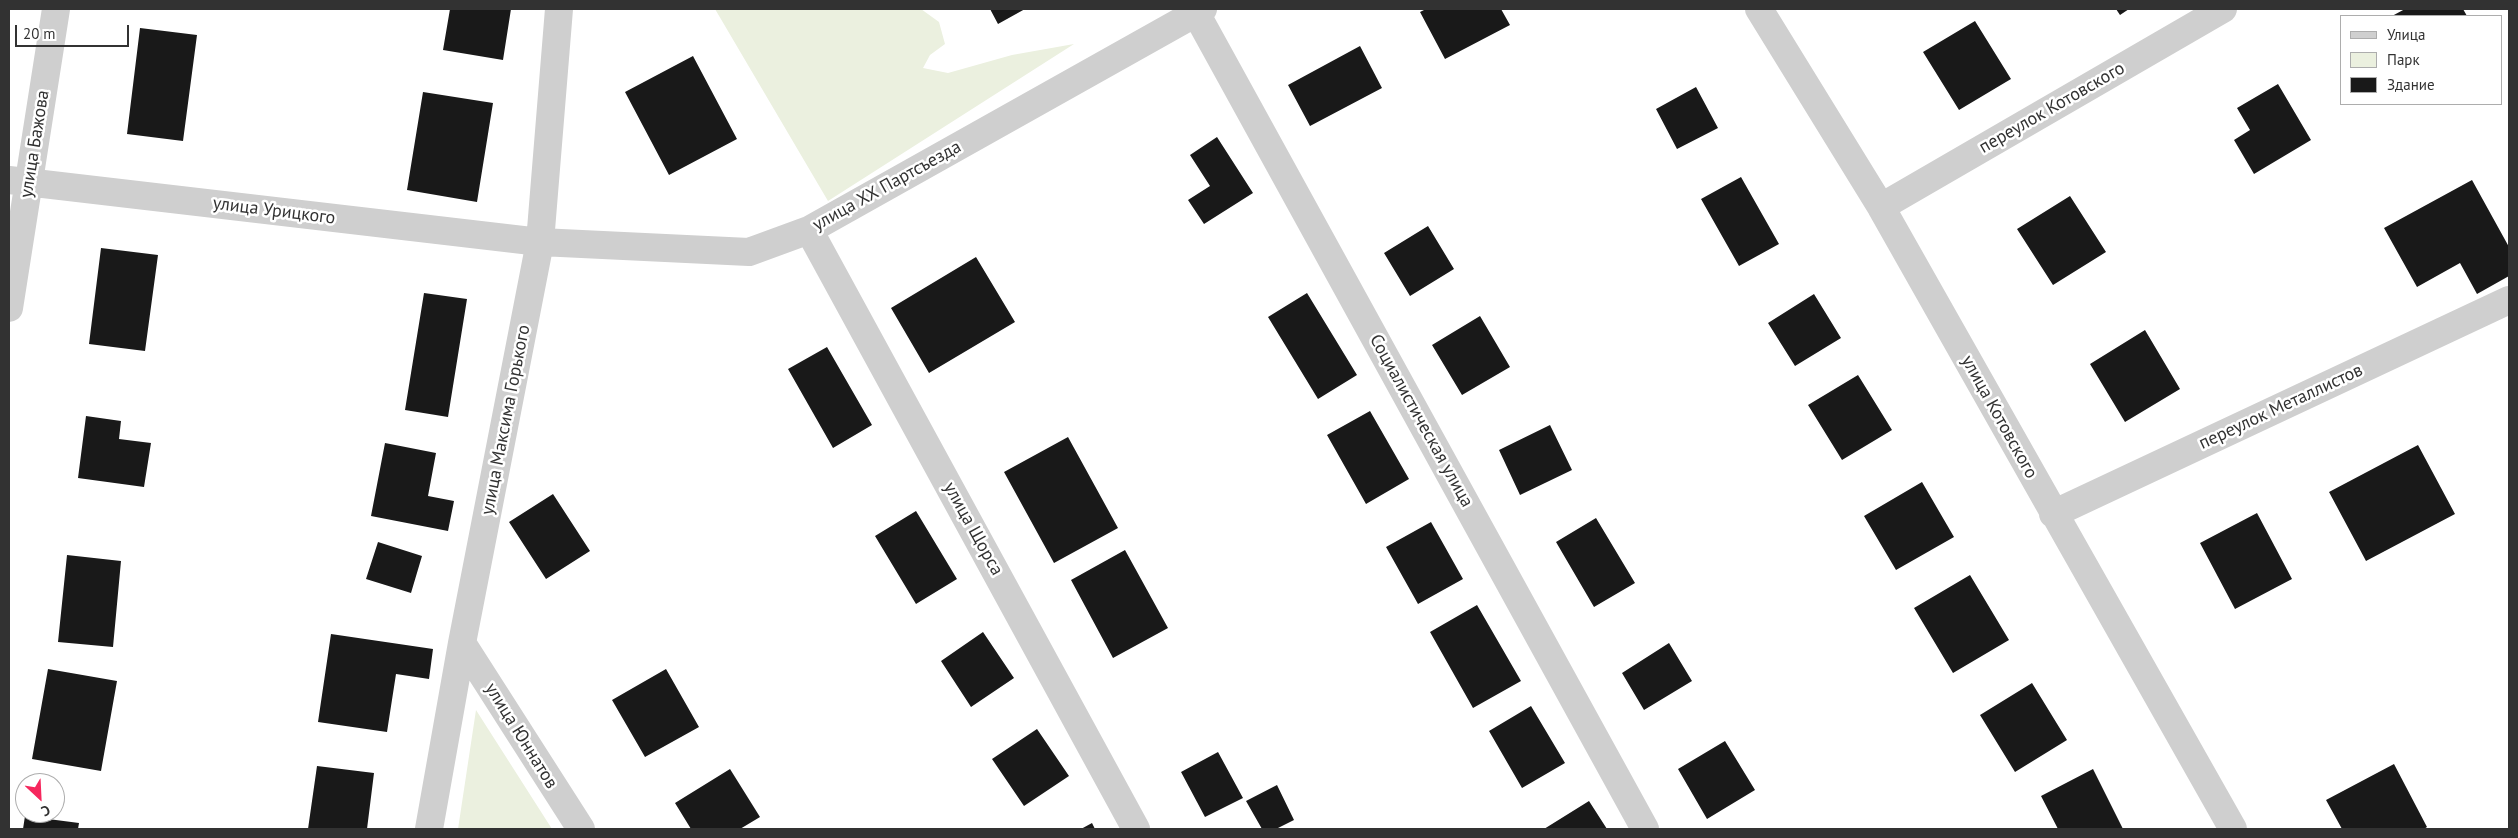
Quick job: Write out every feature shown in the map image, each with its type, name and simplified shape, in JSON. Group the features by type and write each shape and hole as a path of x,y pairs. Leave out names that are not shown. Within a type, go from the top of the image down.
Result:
{"street":[{"name":"улица Бажова","path":"9,308 19,181 56,9"},
{"name":"улица Максима Горького","path":"429,829 462,643 540,242 559,9"},
{"name":"улица Котовского","path":"1759,9 1881,207 2053,514 2233,829"},
{"name":"переулок Котовского","path":"1881,207 2223,9"},
{"name":"улица XX Партсъезда","path":"540,242 749,252 809,230 1200,11"},
{"name":"Социалистическая улица","path":"1200,11 1645,829"},
{"name":"улица Урицкого","path":"19,181 540,242"},
{"name":"улица Щорса","path":"809,230 1136,829"},
{"name":"переулок Металлистов","path":"2053,514 2509,300"},
{"name":"улица Юннатов","path":"462,643 581,829"}],"green space":[{"path":"715,9 921,9 939,22 945,44 930,55 923,68 948,73 1012,55 1074,44 828,201"},
{"path":"476,710 552,829 458,829"}],"building":[{"path":"450,9 511,9 503,60 443,50"},
{"path":"990,9 1025,9 998,24"},
{"path":"1426,9 1501,9 1510,25 1445,59 1420,12"},
{"path":"2116,9 2129,9 2120,15"},
{"path":"2405,9 2463,9 2466,15 2394,15"},
{"path":"1975,21 2011,79 1959,110 1923,52"},
{"path":"140,28 197,35 183,141 127,134"},
{"path":"1360,46 1382,88 1310,126 1288,85"},
{"path":"693,56 737,139 669,175 625,92"},
{"path":"2278,84 2311,140 2254,174 2234,140 2250,130 2237,108"},
{"path":"1696,87 1718,128 1677,149 1656,109"},
{"path":"423,92 493,103 477,202 407,190"},
{"path":"1217,137 1253,193 1204,224 1188,200 1210,186 1190,155"},
{"path":"1741,177 1779,244 1739,266 1701,199"},
{"path":"2472,180 2509,247 2509,276 2477,294 2460,263 2417,287 2384,228"},
{"path":"2070,196 2106,252 2053,285 2017,229"},
{"path":"1428,226 1454,269 1410,296 1384,253"},
{"path":"101,248 158,255 145,351 89,344"},
{"path":"976,257 1015,322 929,373 891,308"},
{"path":"424,293 467,299 448,417 405,410"},
{"path":"1307,293 1357,375 1318,399 1268,317"},
{"path":"1814,294 1841,338 1795,366 1768,323"},
{"path":"1480,316 1510,367 1462,395 1432,345"},
{"path":"2145,330 2180,389 2125,422 2090,364"},
{"path":"827,347 872,425 833,448 788,369"},
{"path":"1858,375 1892,430 1842,460 1808,405"},
{"path":"1370,411 1409,479 1366,504 1327,435"},
{"path":"86,416 121,421 119,439 151,443 144,487 78,478"},
{"path":"1550,425 1572,470 1520,495 1499,450"},
{"path":"1068,437 1118,528 1054,563 1004,472"},
{"path":"385,443 436,453 428,496 454,501 448,531 371,516"},
{"path":"2418,445 2455,514 2366,561 2329,492"},
{"path":"1922,482 1954,537 1896,570 1864,516"},
{"path":"553,494 590,551 546,579 509,522"},
{"path":"916,511 957,579 916,604 875,536"},
{"path":"2257,513 2292,579 2235,609 2200,543"},
{"path":"1596,518 1635,583 1594,607 1556,542"},
{"path":"1431,522 1463,579 1418,604 1386,547"},
{"path":"378,542 422,556 411,593 366,579"},
{"path":"1125,550 1168,628 1113,658 1071,580"},
{"path":"67,555 121,561 113,647 58,642"},
{"path":"1970,575 2009,640 1953,673 1914,608"},
{"path":"1477,605 1521,681 1473,708 1430,632"},
{"path":"983,632 1014,678 971,707 941,661"},
{"path":"331,634 433,649 429,679 396,674 387,732 318,722"},
{"path":"1669,643 1692,681 1644,710 1622,673"},
{"path":"48,669 117,681 101,771 32,759"},
{"path":"666,669 699,727 645,757 612,700"},
{"path":"2032,683 2067,740 2015,772 1980,715"},
{"path":"1531,706 1565,763 1522,788 1489,731"},
{"path":"1037,729 1069,776 1024,806 992,759"},
{"path":"1725,741 1755,790 1707,819 1678,769"},
{"path":"1218,752 1243,798 1205,817 1181,772"},
{"path":"2394,764 2427,827 2424,829 2342,829 2326,800"},
{"path":"317,766 374,773 367,829 308,829"},
{"path":"730,769 760,817 740,829 691,829 675,803"},
{"path":"2093,769 2123,829 2058,829 2041,796"},
{"path":"1277,785 1294,820 1276,829 1262,829 1246,801"},
{"path":"1589,801 1607,829 1544,829"},
{"path":"65,821 79,823 78,829 23,829 24,823 65,823"},
{"path":"1092,823 1095,829 1081,829"}]}
